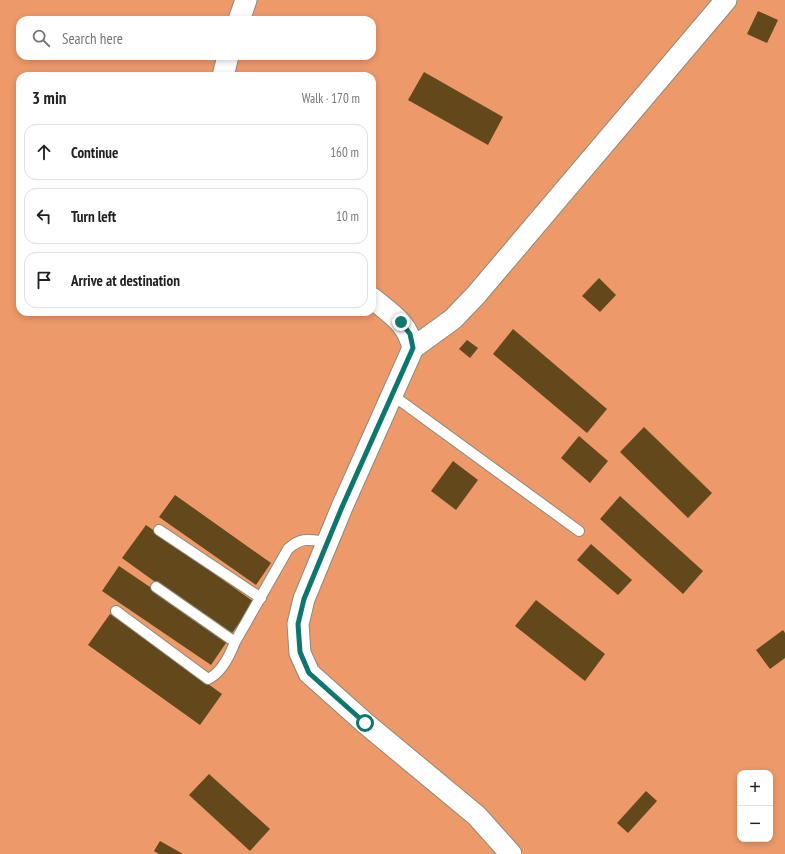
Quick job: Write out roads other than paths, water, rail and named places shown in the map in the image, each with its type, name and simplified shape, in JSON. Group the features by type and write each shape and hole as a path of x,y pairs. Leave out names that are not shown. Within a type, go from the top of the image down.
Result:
{"street":[{"path":"240,16 246,0"},
{"path":"511,854 477,816 365,723 309,673 300,652 298,624 304,599 391,394 413,348 453,319 476,295 726,0"},
{"path":"224,72 227,60"},
{"path":"376,301 401,322 410,334 413,348"}],"lane":[{"path":"391,394 579,531"},
{"path":"159,530 261,598"},
{"path":"116,611 208,679 219,671 288,549 296,542 304,539 328,542"},
{"path":"156,587 235,642"}]}
